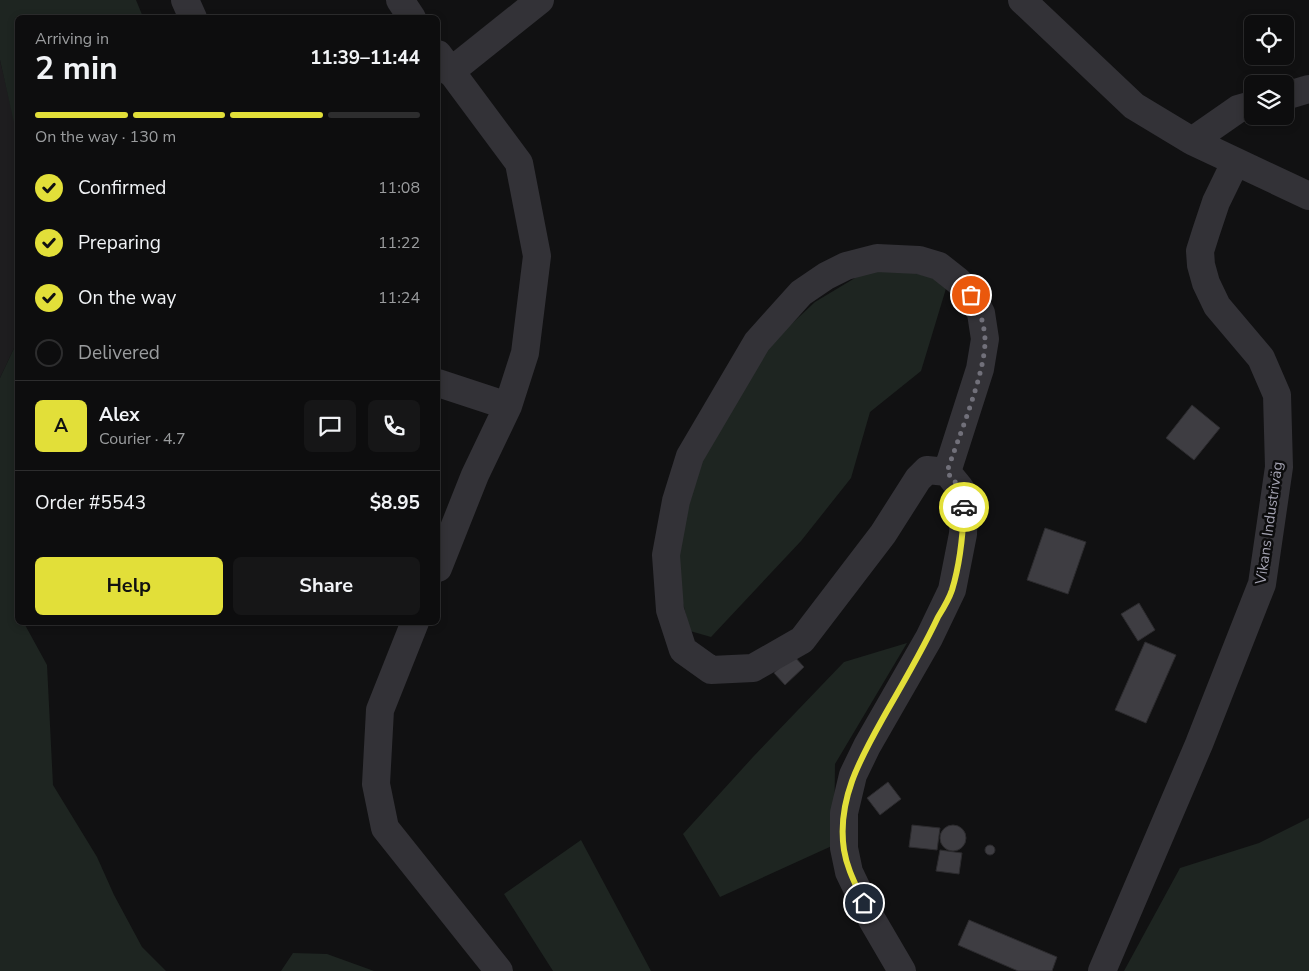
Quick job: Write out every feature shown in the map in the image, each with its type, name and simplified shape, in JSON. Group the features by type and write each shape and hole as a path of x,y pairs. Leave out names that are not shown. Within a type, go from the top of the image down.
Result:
{"street":[{"path":"185,0 192,15"},
{"path":"400,0 410,15"},
{"path":"440,563 475,475 508,406 526,353 537,256 519,163 444,63 540,0"},
{"path":"1022,0 1134,106 1192,141 1235,163 1308,194"},
{"path":"1294,93 1309,89"},
{"path":"1192,141 1238,109 1244,107"},
{"name":"Vikans Industriväg","path":"1102,971 1196,753 1262,584 1279,467 1277,395 1262,358 1217,306 1206,283 1201,265 1200,251 1216,202 1235,163"},
{"path":"902,971 871,918 849,872 844,848 844,813 853,775 866,746 929,638 952,590 963,534 964,507 960,488 947,472 927,470 918,479 883,534 802,640 753,668 711,670 683,650 670,610 666,555 676,501 690,456 757,342 801,293 826,276 846,266 877,258 920,260 939,266 958,281 971,295 981,314 985,339 980,369 947,472"},
{"path":"440,384 508,406"},
{"path":"414,625 380,710 376,784 384,828 499,971"}],"shaded area":[{"path":"0,0 136,0 142,15 15,15 15,127 0,60"},
{"path":"0,60 15,123 15,346 0,378"},
{"path":"865,272 911,272 948,282 921,371 870,412 851,478 801,541 711,637 690,631 677,579 684,501 702,454 768,346 815,302"},
{"path":"15,346 15,625 25,625 47,665 53,785 97,857 114,895 142,947 166,971 0,971 0,378"},
{"path":"907,643 835,764 834,845 720,897 683,834 753,757 844,662"},
{"path":"1309,818 1309,971 1124,971 1180,868 1259,843"},
{"path":"581,840 651,971 553,971 504,894"},
{"path":"293,953 327,954 374,971 281,971"}],"building":[{"path":"1192,405 1220,428 1194,460 1166,438"},
{"path":"1045,528 1086,542 1068,594 1027,580"},
{"path":"1139,603 1155,630 1138,641 1121,614"},
{"path":"1145,642 1176,655 1146,723 1115,710"},
{"path":"793,655 804,667 785,685 774,673"},
{"path":"888,782 901,799 880,815 867,798"},
{"path":"912,825 940,828 937,850 909,847"},
{"path":"953,825 963,828 966,838 963,848 953,851 943,848 940,838 943,828"},
{"path":"990,845 995,850 990,855 985,850"},
{"path":"940,850 962,853 959,874 936,871"},
{"path":"969,920 1057,957 1052,971 1018,971 958,945"}],"way so far":[{"path":"964,507 960,488 947,472 980,369 985,339 981,314 971,295"}],"route":[{"path":"864,903 849,872 844,848 844,813 848,794 853,775 866,746 929,638 952,590 963,534 964,507"}]}
